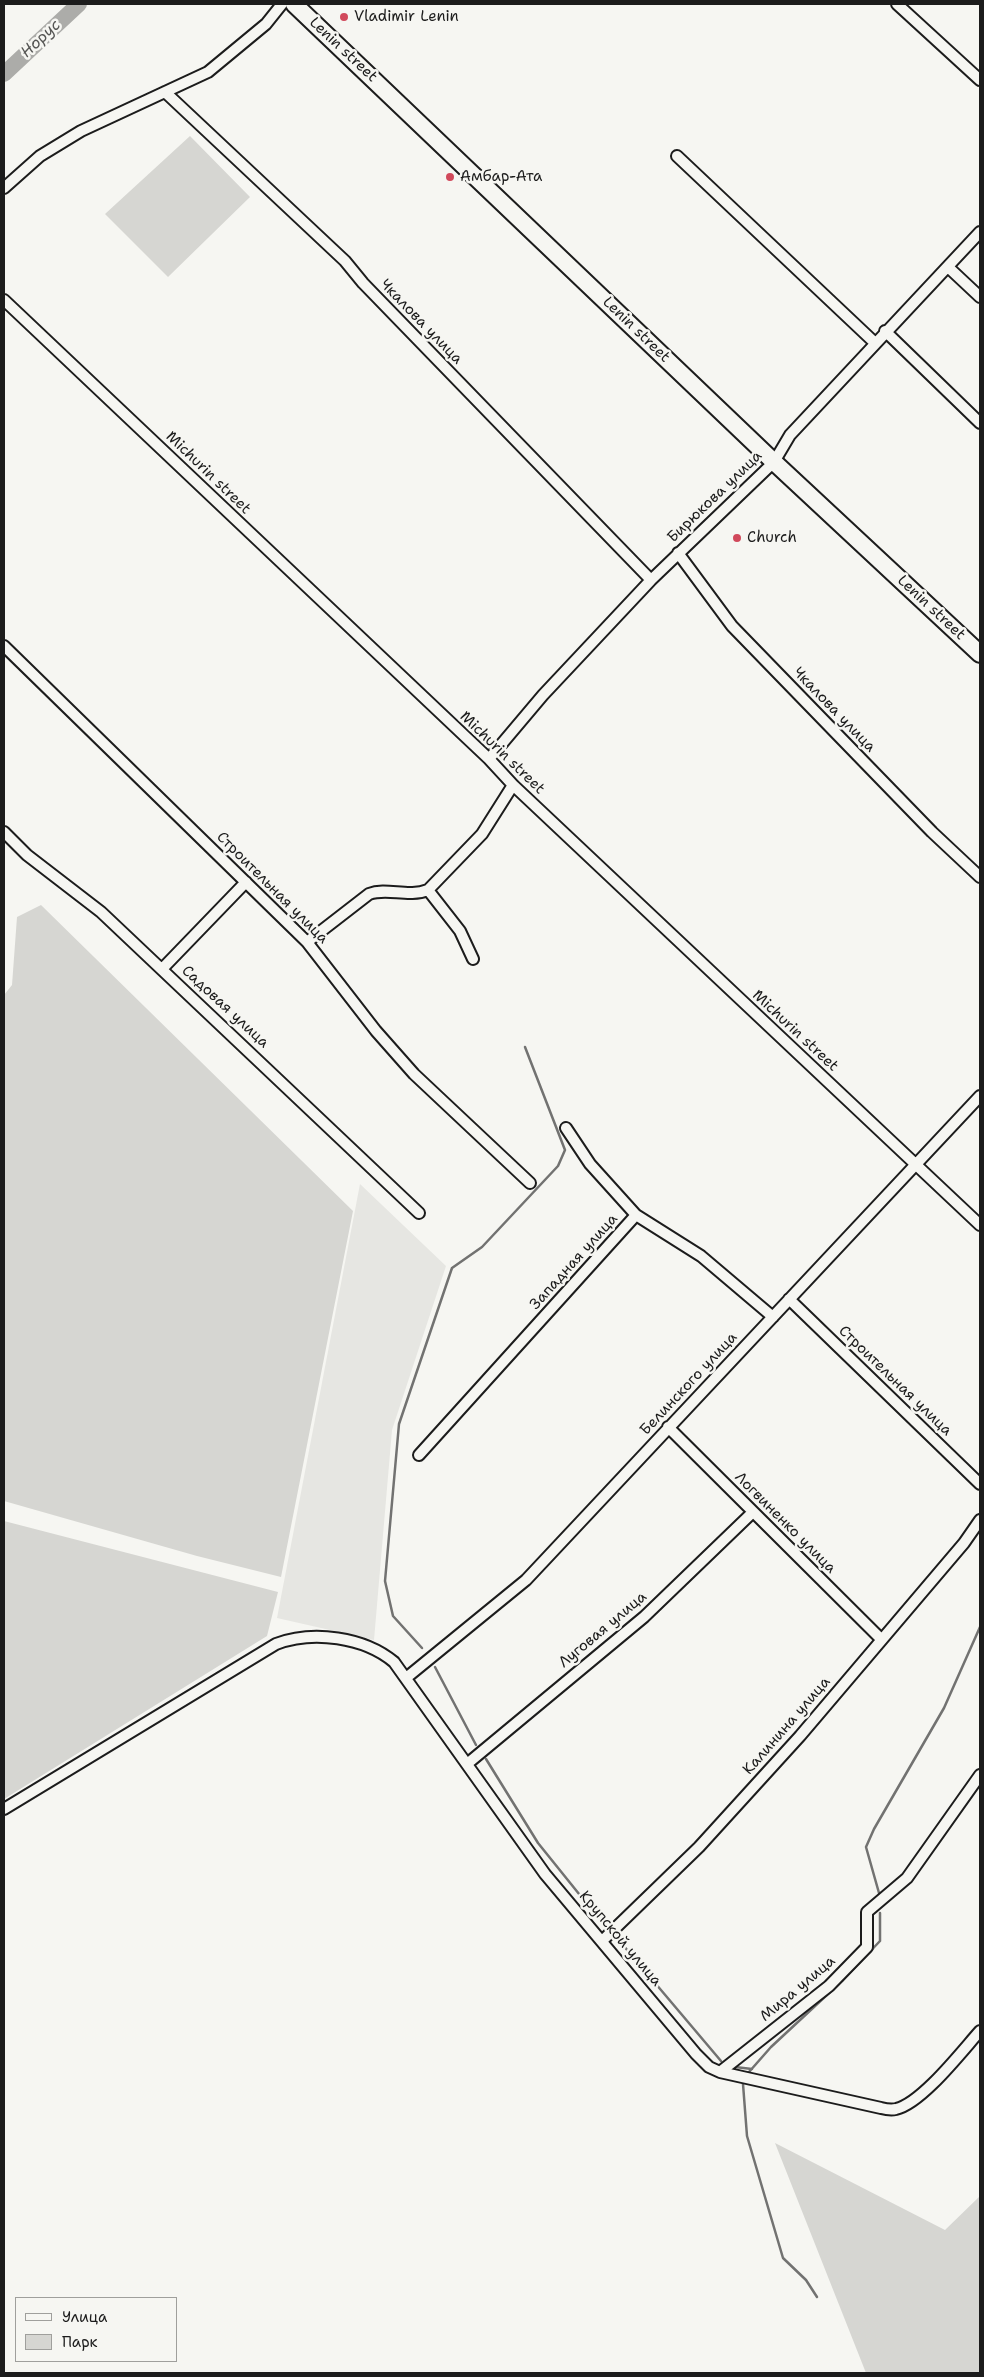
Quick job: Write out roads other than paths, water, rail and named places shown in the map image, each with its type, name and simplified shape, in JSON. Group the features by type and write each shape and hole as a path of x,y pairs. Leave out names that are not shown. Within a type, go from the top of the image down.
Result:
{"main road":[{"name":"Lenin street","path":"294,4 774,462 980,654"}],"street":[{"path":"4,188 40,156 82,131 208,72 266,24 282,4"},
{"path":"897,4 980,80"},
{"name":"Чкалова улица","path":"164,92 345,260 363,283 651,580"},
{"path":"676,156 874,342"},
{"name":"Бирюкова улица","path":"489,759 542,695 651,580 774,462 790,435 874,342 980,232"},
{"path":"948,267 980,297"},
{"name":"Michurin street","path":"4,300 489,759 513,785 980,1225"},
{"path":"886,331 980,423"},
{"name":"Чкалова улица","path":"678,554 732,626 932,832 980,878"},
{"name":"Строительная улица","path":"4,646 308,942 376,1031 414,1074 530,1183"},
{"path":"308,942 369,894 376,892 417,894 428,890 482,834 513,785"},
{"name":"Садовая улица","path":"4,832 27,855 101,912 419,1213"},
{"path":"162,969 246,882"},
{"path":"428,890 460,931 473,959"},
{"name":"Белинского улица","path":"406,1678 526,1580 980,1096"},
{"path":"566,1128 590,1164 636,1215"},
{"name":"Западная улица","path":"419,1455 636,1215 701,1256 773,1317"},
{"name":"Строительная улица","path":"789,1299 980,1484"},
{"name":"Логвиненко улица","path":"668,1427 881,1639"},
{"name":"Луговая улица","path":"466,1764 644,1617 753,1512"},
{"name":"Калинина улица","path":"602,1941 705,1840 800,1736 964,1543 980,1520"},
{"name":"Крупской улица","path":"4,1809 276,1644 294,1638 327,1638 371,1646 394,1662 545,1874 709,2067 720,2072 881,2108 896,2109 908,2103 929,2087 980,2031"},
{"name":"Мира улица","path":"720,2072 829,1986 867,1947 867,1912 907,1878 980,1775"}],"waterway":[{"name":"Норус","path":"4,74 79,4"},
{"path":"422,1648 393,1616 385,1581 399,1424 452,1268 482,1247 558,1166 565,1150 525,1047"},
{"path":"879,1893 866,1847 874,1829 944,1708 980,1627"},
{"path":"435,1667 476,1745"},
{"path":"486,1759 538,1843 604,1925"},
{"path":"749,2072 771,2047 843,1980 880,1941 880,1913"},
{"path":"617,1938 721,2061"},
{"path":"735,2067 752,2069"},
{"path":"743,2084 747,2136 783,2258 806,2280 817,2297"}],"place":[{"name":"Vladimir Lenin","path":"344,17"},
{"name":"Амбар-Ата","path":"450,177"},
{"name":"Сhurch","path":"737,538"}]}
